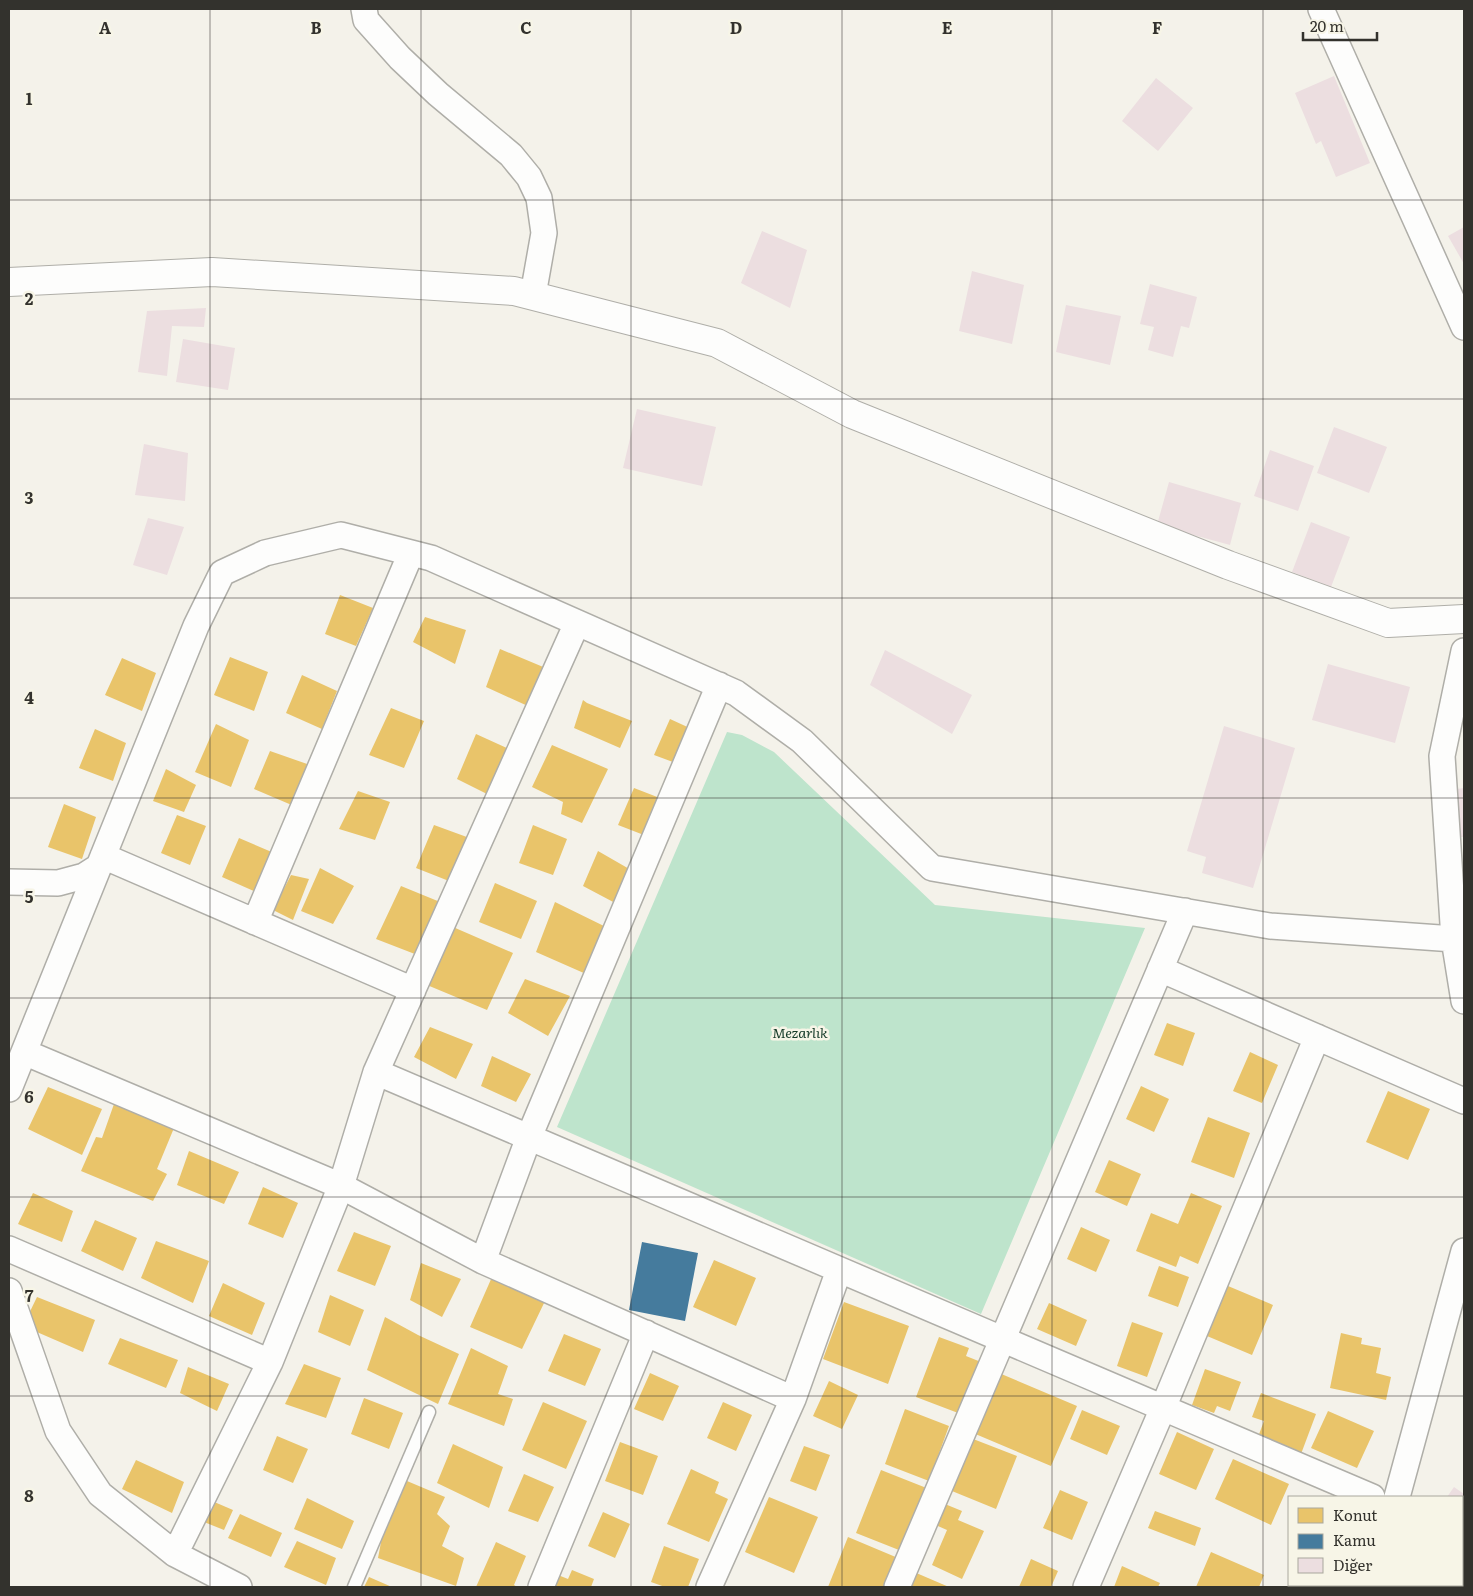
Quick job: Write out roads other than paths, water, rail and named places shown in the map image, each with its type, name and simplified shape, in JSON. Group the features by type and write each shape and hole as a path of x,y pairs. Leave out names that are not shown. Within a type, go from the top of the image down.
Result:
{"street":[{"path":"364,9 366,20 400,58 444,100 511,155 529,177 539,198 544,233 533,296"},
{"path":"1321,9 1457,292 1464,327"},
{"path":"9,282 212,272 514,290 717,343 852,414 1228,565 1388,623 1464,619"},
{"path":"9,1089 196,626 222,573 265,553 341,535 431,558 736,693 802,741 932,868 1270,926 1454,939"},
{"path":"255,922 410,553"},
{"path":"175,1554 270,1362 341,1186 376,1072 577,623"},
{"path":"1464,651 1442,756 1454,939 1464,1001"},
{"path":"483,1261 529,1138 719,685"},
{"path":"9,882 58,883 84,876 101,862"},
{"path":"101,862 255,922 413,990"},
{"path":"897,1587 1001,1339 1185,911"},
{"path":"1160,969 1464,1101"},
{"path":"1086,1587 1163,1408 1317,1037"},
{"path":"24,1052 341,1186 483,1261 793,1400"},
{"path":"376,1072 1370,1496"},
{"path":"9,1249 270,1362"},
{"path":"1397,1496 1464,1251"},
{"path":"709,1587 793,1400 839,1270"},
{"path":"9,1291 58,1431 100,1494 175,1554 239,1587"},
{"path":"541,1587 646,1333"}],"lane":[{"path":"354,1587 429,1412"}],"park label":[{"name":"Mezarlık","path":"800,1032"}]}
